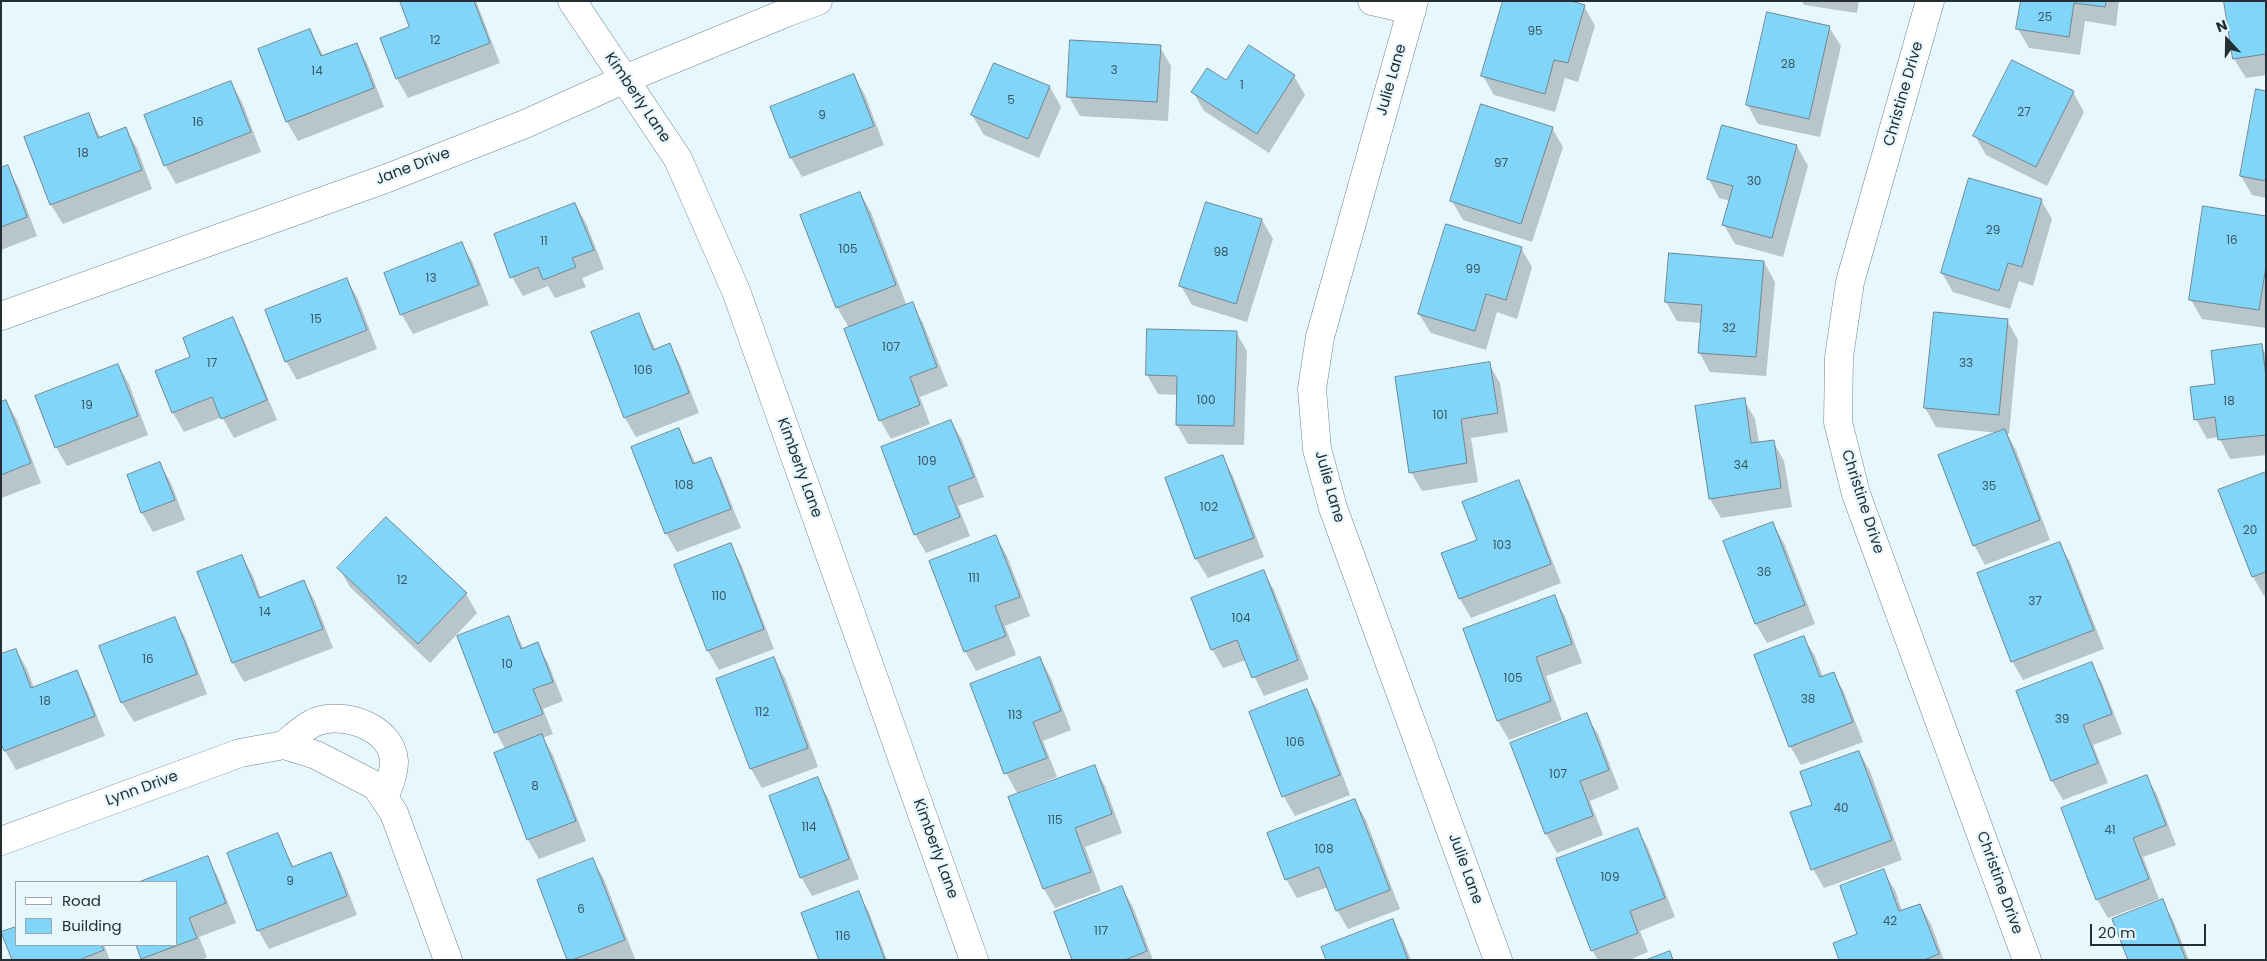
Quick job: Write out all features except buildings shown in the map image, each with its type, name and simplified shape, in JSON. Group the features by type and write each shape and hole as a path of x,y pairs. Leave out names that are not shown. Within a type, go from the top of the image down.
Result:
{"street":[{"name":"Kimberly Lane","path":"572,1 678,159 736,291 974,960"},
{"name":"Jane Drive","path":"1,316 385,179 525,124 625,79 818,1"},
{"path":"1372,1 1413,6"},
{"name":"Christine Drive","path":"1930,1 1850,282 1839,357 1838,422 1856,494 2027,960"},
{"name":"Julie Lane","path":"1413,6 1320,337 1312,389 1317,450 1333,508 1498,960"},
{"name":"Lynn Drive","path":"1,841 240,753 284,745 317,721 336,718 357,722 377,732 388,745 394,760 392,778 384,798"},
{"name":"Lynn Drive","path":"284,745 316,755 376,786 394,813 448,960"}]}
